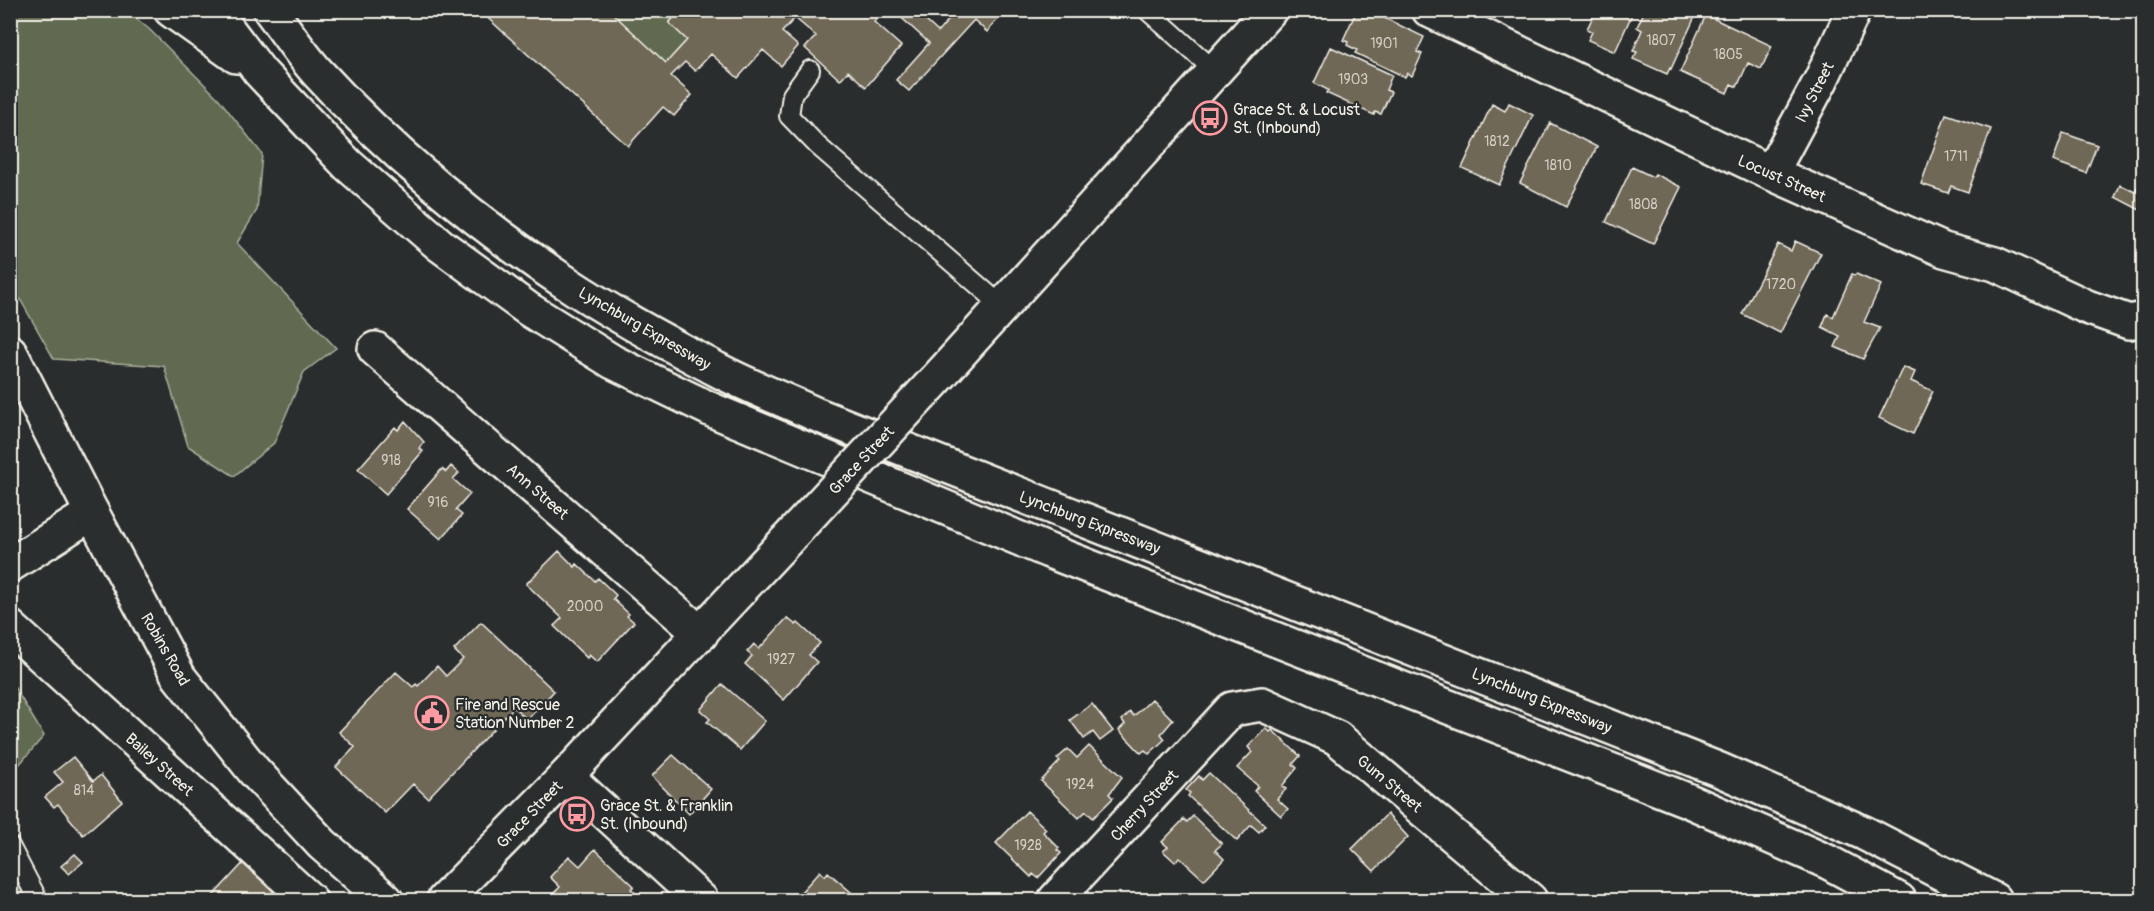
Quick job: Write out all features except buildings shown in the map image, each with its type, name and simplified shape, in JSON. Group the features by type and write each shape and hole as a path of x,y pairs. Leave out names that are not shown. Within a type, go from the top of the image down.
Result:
{"main road":[{"path":"171,10 260,72"},
{"path":"213,10 260,72 348,165 440,245 528,309 613,362 712,410 1049,551 1687,800 1828,862 1899,900"},
{"name":"Lynchburg Expressway","path":"270,10 317,71 363,117 405,157 482,222 563,281 632,323 718,370 815,414 1720,770 1864,833 1994,900"},
{"name":"Grace Street","path":"444,900 701,634 942,373 1270,10"},
{"name":"Locust Street","path":"1429,10 1771,173 1944,250 1995,264 2087,307 2129,322 2144,319"},
{"name":"Ivy Street","path":"1771,173 1821,80 1854,10"},
{"name":"Ann Street","path":"375,349 701,634"},
{"name":"Robins Road","path":"10,352 179,678 254,771 322,844 386,900"},
{"path":"10,565 92,513"},
{"name":"Bailey Street","path":"10,627 310,900"},
{"name":"Gum Street","path":"1232,709 1262,704 1337,738 1530,900"},
{"name":"Cherry Street","path":"1055,900 1232,709"},
{"path":"566,776 701,900"}],"lane":[{"path":"1147,10 1215,71"},
{"path":"810,70 792,95 789,116 818,146 1002,306"},
{"path":"10,846 38,900"}],"green space":[{"path":"10,11 127,11 149,29 219,99 262,154 257,210 237,243 336,348 304,372 274,443 234,476 188,446 164,366 54,359 11,283"},
{"path":"609,11 680,11 669,23 687,40 666,63"},
{"path":"10,680 44,736 11,774 10,774"},
{"path":"11,867 27,900 11,900"}],"place":[{"name":"Grace St. & Locust St. (Inbound)","path":"1210,118"},
{"name":"Fire and Rescue Station Number 2","path":"432,713"},
{"name":"Grace St. & Franklin St. (Inbound)","path":"577,814"}]}
